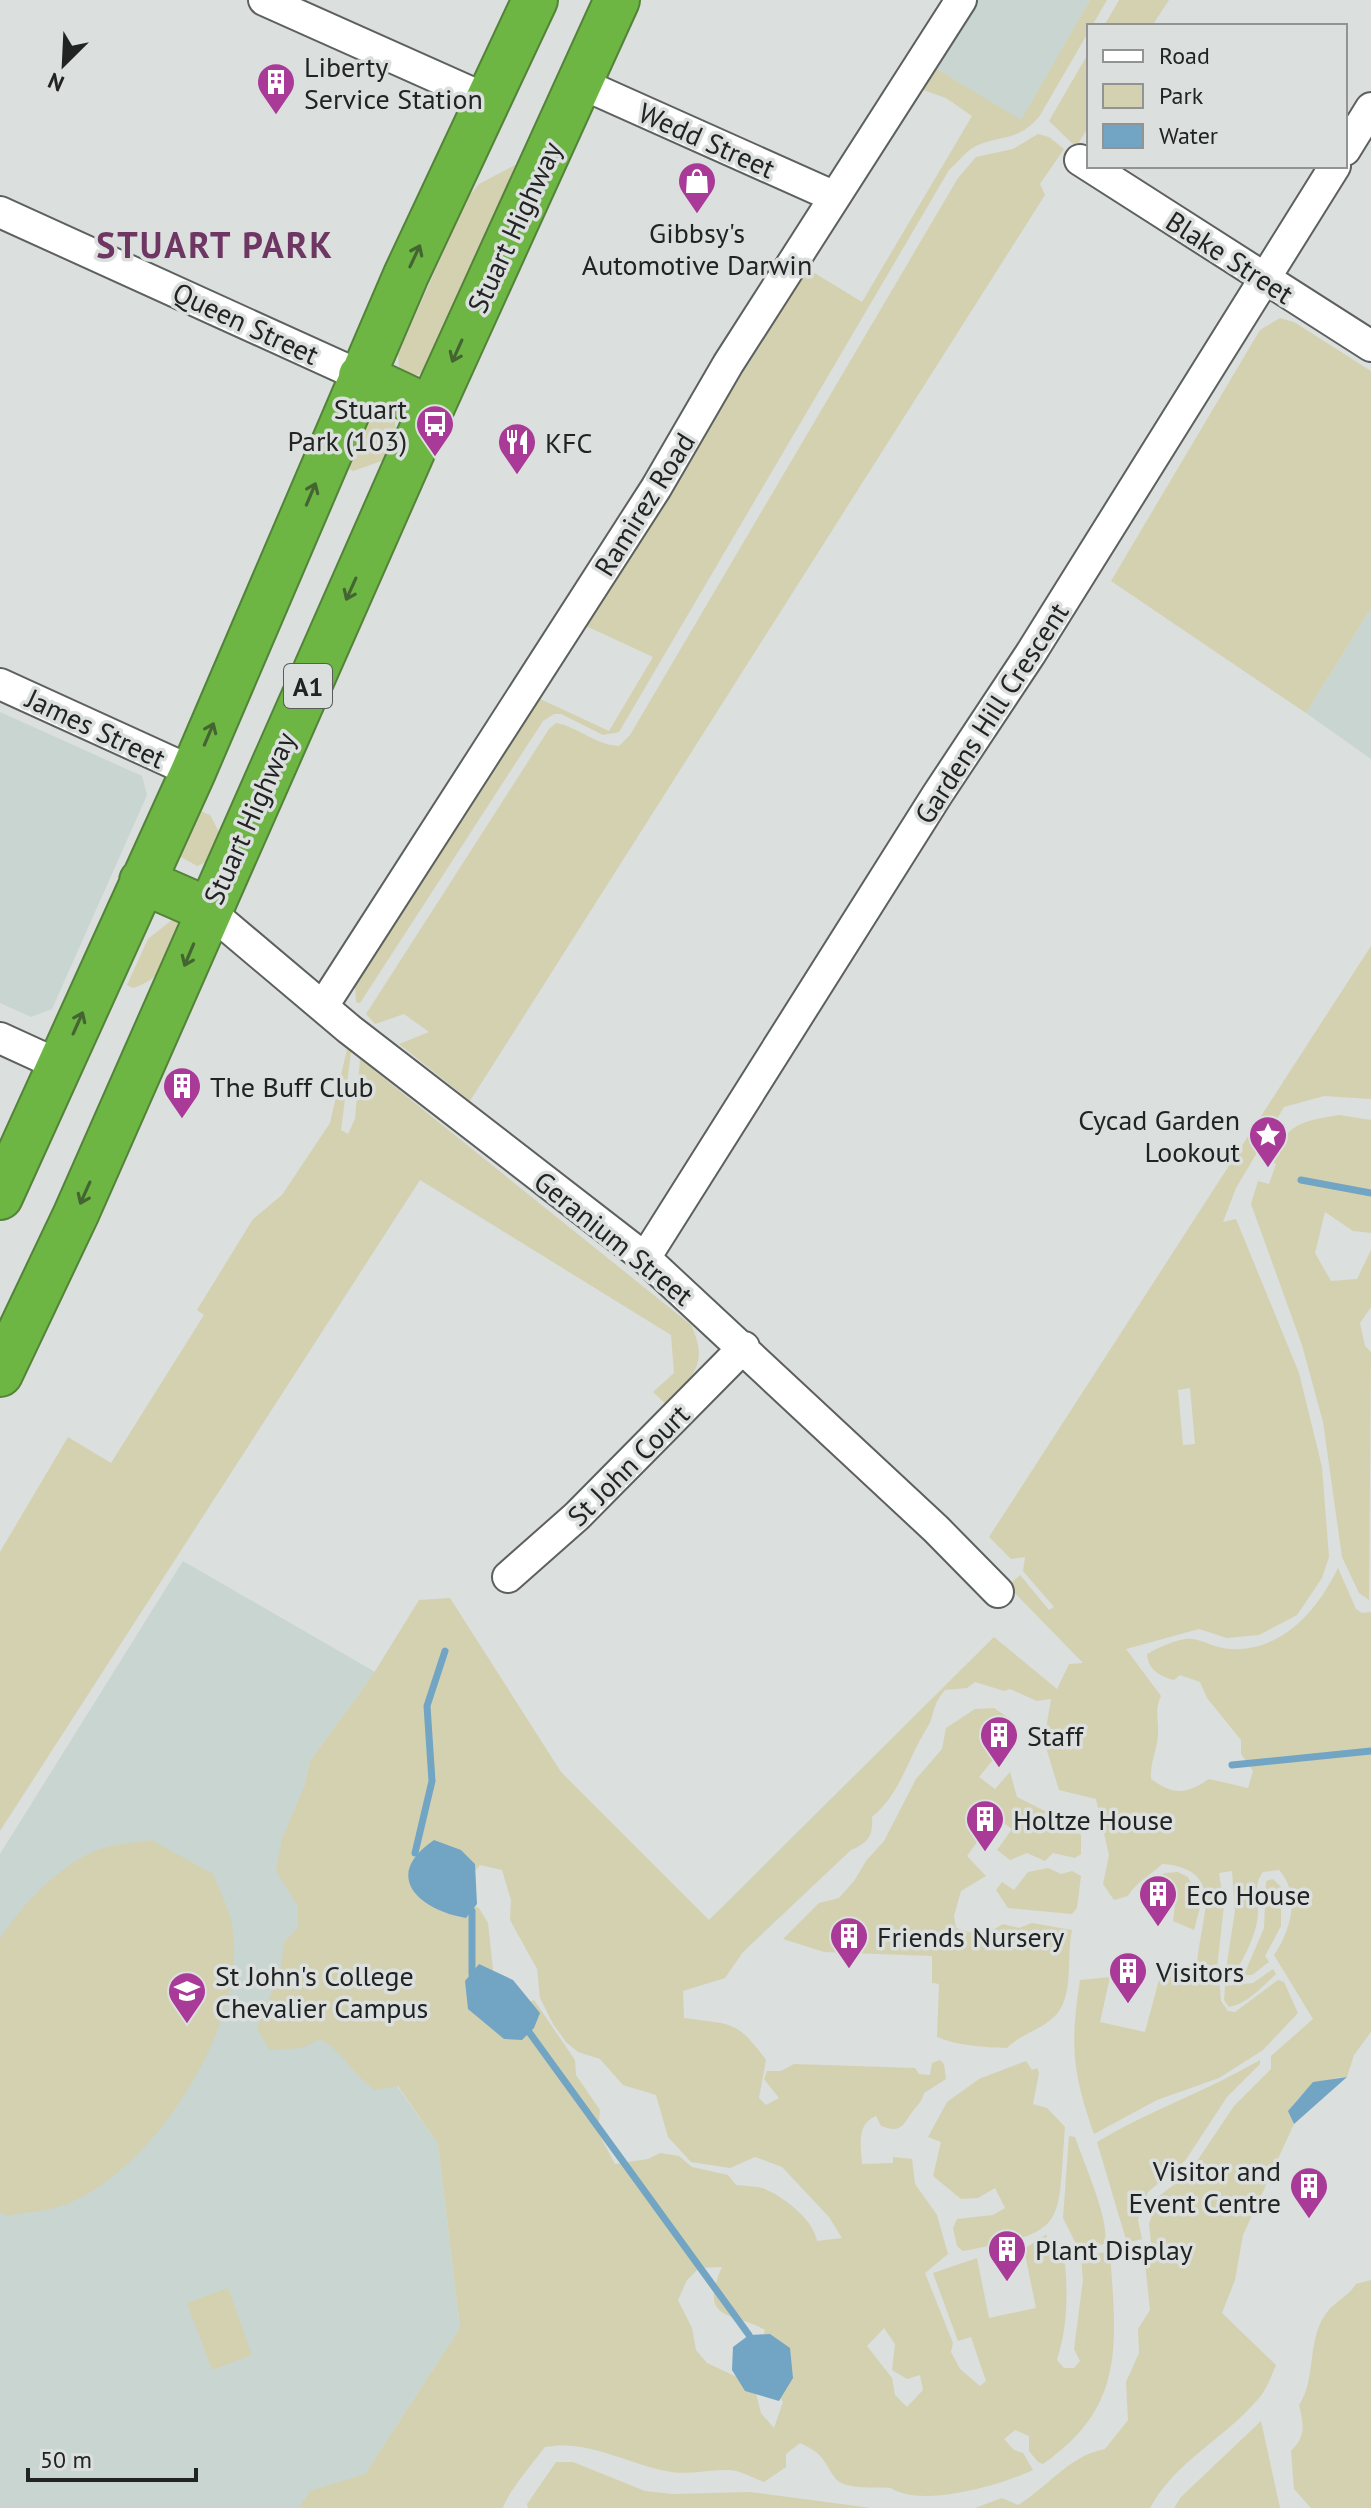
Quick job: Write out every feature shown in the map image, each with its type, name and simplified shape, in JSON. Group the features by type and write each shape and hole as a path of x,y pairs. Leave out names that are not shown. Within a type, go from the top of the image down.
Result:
{"highway":[{"name":"A1","path":"0,1197 193,772 361,376 535,0"},
{"name":"Stuart Highway","path":"0,1374 76,1214 431,409 617,0"},
{"path":"361,376 431,409"},
{"path":"142,881 208,910"}],"street":[{"path":"264,0 488,100"},
{"name":"Ramirez Road","path":"323,1006 656,488 728,364 961,0"},
{"name":"Wedd Street","path":"580,83 835,197"},
{"name":"Blake Street","path":"1080,160 1087,164"},
{"name":"Blake Street","path":"1093,168 1371,346"},
{"name":"Gardens Hill Crescent","path":"645,1258 1334,168"},
{"name":"Queen Street","path":"4,223 361,376"},
{"name":"James Street","path":"0,684 193,772"},
{"name":"Geranium Street","path":"208,910 323,1006 645,1258 744,1347 998,1592"},
{"path":"0,1038 59,1065"},
{"name":"St John Court","path":"508,1577 577,1516 744,1347"}],"shaded area":[{"path":"978,0 1090,0 1021,121 935,68"},
{"path":"1371,608 1371,759 1306,713"},
{"path":"0,712 142,776 147,795 52,1009 31,1017 0,1003"},
{"name":"St John's College Chevalier Campus","path":"183,1561 375,1672 310,1761 303,1791 397,2086 438,2144 460,2328 343,2508 0,2508 0,1854"}],"green space":[{"path":"1090,0 1107,0 1093,24 1087,24 1087,34 1039,117 1023,131 974,147 949,170 619,732 603,735 561,714 554,714 543,721 360,1003 356,1002 355,985 538,698 609,731 653,657 584,625 808,269 862,302 972,116 946,98 923,90 935,68 1021,120"},
{"path":"1119,0 1169,0 1153,24 1105,24"},
{"path":"1087,55 1087,129 1076,147 1049,121"},
{"path":"1038,134 1049,137 1064,149 1040,184 1045,195 470,1101 399,1044 429,1032 404,1014 375,1024 366,1014 549,729 556,723 602,743 619,746 630,735 958,178 976,157 1013,149"},
{"path":"519,163 429,367 418,375 405,376 399,369 398,354 468,197 479,184"},
{"path":"1280,318 1294,322 1371,371 1371,608 1306,713 1111,581 1260,330"},
{"path":"387,413 394,417 397,434 393,457 353,471 347,468 365,424"},
{"path":"194,808 210,815 219,832 211,860 197,866 181,857 179,849"},
{"path":"178,915 185,920 167,962 145,983 133,988 127,985 148,939"},
{"path":"1371,946 1371,1099 1324,1096 1284,1107 1236,1188 1223,1222 1236,1219 1299,1373 1322,1467 1329,1557 1322,1578 1297,1615 1259,1635 1227,1638 1199,1629 1126,1649 1161,1696 1151,1779 1166,1788 1180,1791 1209,1779 1248,1788 1253,1771 1241,1754 1241,1740 1207,1698 1200,1682 1180,1675 1174,1680 1160,1674 1152,1668 1147,1654 1188,1639 1229,1649 1265,1644 1296,1626 1320,1599 1338,1568 1356,1609 1362,1613 1371,1612 1371,2032 1354,2055 1347,2077 1314,2086 1289,2111 1294,2124 1243,2235 1235,2280 1222,2313 1276,2365 1262,2394 1174,2476 1150,2508 975,2508 1002,2498 1018,2505 1070,2465 1092,2452 1105,2449 1128,2420 1126,2382 1139,2353 1138,2329 1150,2310 1144,2253 1152,2252 1149,2224 1158,2197 1189,2173 1234,2106 1271,2069 1271,2056 1313,2019 1274,1955 1289,1923 1292,1901 1286,1880 1279,1870 1263,1872 1259,1878 1256,1928 1237,1970 1226,1969 1235,1911 1232,1871 1219,1873 1224,1905 1217,1968 1197,1970 1205,1903 1204,1888 1197,1877 1184,1868 1162,1864 1128,1896 1114,1900 1103,1884 1109,1855 1096,1799 1059,1790 1044,1741 1051,1699 1037,1701 1010,1689 1004,1691 975,1682 967,1688 945,1690 940,1696 930,1723 897,1786 872,1817 871,1834 866,1841 851,1850 743,1952 725,1978 683,1991 684,2018 732,2026 747,2037 766,2060 759,2098 766,2105 779,2098 764,2079 767,2071 781,2071 794,2064 915,2068 919,2074 930,2075 932,2063 940,2060 944,2064 946,2079 924,2093 901,2127 881,2126 876,2116 865,2124 861,2136 862,2164 893,2163 893,2157 912,2159 915,2184 937,2215 948,2254 925,2273 953,2343 951,2352 960,2369 980,2386 986,2381 971,2337 958,2341 933,2273 977,2258 989,2318 1036,2308 1024,2249 1047,2234 1046,2240 1050,2245 1063,2246 1066,2275 1065,2318 1057,2360 1064,2368 1074,2368 1080,2361 1074,2349 1083,2280 1081,2255 1110,2252 1114,2343 1103,2395 1090,2419 1070,2442 1043,2464 1029,2451 1029,2436 1015,2430 1004,2439 1014,2450 1023,2453 1033,2470 981,2488 940,2495 904,2494 891,2488 861,2487 839,2482 818,2454 800,2443 786,2454 786,2467 764,2482 733,2470 666,2471 591,2449 561,2445 545,2447 515,2486 503,2508 299,2508 310,2491 365,2474 460,2328 438,2144 398,2086 375,2090 321,2039 302,2048 270,2050 257,2029 278,1977 283,1944 298,1927 298,1906 276,1871 282,1839 304,1787 310,1761 372,1676 419,1600 450,1598 561,1772 709,1920 994,1637 1057,1689 1069,1664 1083,1663 1008,1586 1020,1575 1049,1610 1054,1607 1023,1571 1025,1557 1011,1559 989,1537","holes":["1190,1388 1195,1444 1183,1445 1178,1390","480,1865 502,1870 511,1900 510,1920 537,1969 540,1998 553,2024 566,2042 578,2052 600,2059 623,2085 656,2095 668,2137 691,2162 730,2168 755,2157 782,2167 829,2217 842,2238 817,2241 804,2217 779,2196 762,2188 736,2185 728,2175 692,2167 679,2156 660,2153 648,2159 615,2164 598,2132 600,2110 576,2075 575,2060 534,2000 498,2015 488,1923 479,1908 460,1899 465,1883","722,2267 715,2285 716,2307 765,2330 761,2350 764,2368 783,2402 774,2428 761,2413 754,2385 707,2363 696,2350 692,2328 678,2300 687,2280 699,2268","884,2328 895,2344 892,2370 907,2379 920,2375 923,2390 907,2407 895,2395 892,2378 867,2346"]},
{"path":"347,1049 351,1052 341,1130 348,1134 355,1119 360,1059 691,1325 699,1350 695,1369 666,1404 653,1392 674,1373 671,1335 420,1180 0,1831 0,1552 68,1437 111,1463 204,1315 197,1310 253,1219 282,1195 330,1123"},
{"path":"1339,1115 1371,1120 1371,1233 1353,1231 1325,1212 1315,1253 1331,1281 1357,1279 1371,1250 1371,1307 1360,1323 1365,1346 1371,1352 1369,1600 1359,1593 1342,1557 1323,1422 1302,1345 1251,1204 1258,1181 1269,1184 1276,1164 1270,1160 1283,1138 1304,1123"},
{"path":"994,1708 1010,1719 1009,1740 979,1777 995,1789 1010,1772 1017,1797 1045,1811 1046,1820 1070,1827 1081,1835 1081,1854 1075,1858 1053,1853 1045,1861 1027,1853 1010,1860 997,1850 1012,1829 995,1817 967,1856 986,1876 961,1891 954,1916 956,1928 982,1936 1003,1924 1019,1928 1032,1923 1072,1930 1067,1988 1061,2009 1048,2022 1007,2048 962,2044 937,2037 939,1984 932,1983 932,1956 824,1952 783,1939 819,1903 839,1898 854,1881 884,1841 916,1779 942,1749 946,1728 975,1709"},
{"path":"151,1840 213,1874 231,1920 234,1958 227,2000 212,2043 191,2085 164,2124 133,2158 101,2186 60,2206 8,2216 0,2213 0,1939 32,1897 76,1861 107,1847"},
{"path":"1048,1868 1061,1874 1072,1871 1081,1876 1077,1908 1072,1914 1008,1908 996,1890 1002,1882 1014,1890 1028,1872"},
{"path":"1178,1872 1188,1877 1201,1904 1194,1930 1173,1921 1175,1905 1148,1895 1145,1887 1165,1873"},
{"path":"1273,1879 1281,1887 1281,1926 1265,1956 1269,1962 1252,1975 1244,1975 1264,1928 1266,1881"},
{"path":"1273,1969 1276,1974 1260,1989 1229,2007 1224,2000 1225,1986 1253,1983"},
{"path":"1175,1973 1195,1978 1219,1977 1221,2001 1228,2011 1235,2012 1278,1980 1284,1982 1298,2013 1263,2050 1219,2078 1157,2100 1094,2134 1081,2092 1075,2058 1080,1980 1110,1977 1100,2022 1145,2032 1160,1976"},
{"path":"1260,2060 1260,2064 1227,2097 1185,2161 1148,2192 1138,2220 1142,2239 1127,2243 1097,2142"},
{"path":"1026,2061 1032,2070 1037,2068 1039,2073 1033,2104 1047,2108 1065,2127 1057,2206 1051,2220 1040,2230 1023,2238 963,2251 957,2246 953,2228 957,2219 993,2215 1005,2208 995,2188 978,2198 961,2199 933,2176 941,2142 928,2137 947,2102 979,2079"},
{"path":"1069,2136 1075,2137 1095,2191 1104,2222 1104,2244 1078,2248 1063,2218"},
{"path":"1371,2280 1371,2508 1311,2508 1294,2489 1291,2451 1301,2435 1303,2425 1299,2405 1308,2384 1319,2325 1332,2306 1356,2284"},
{"path":"228,2288 252,2355 212,2370 187,2303"},
{"path":"1261,2421 1280,2508 1174,2508 1181,2497"},
{"path":"556,2462 573,2462 645,2491 673,2494 750,2492 871,2508 528,2508 527,2504"}],"water":[{"path":"434,1840 461,1850 475,1864 477,1904 466,1918 434,1908 412,1890 408,1878 410,1866 418,1853"},
{"path":"479,1964 513,1980 540,2013 534,2028 522,2040 504,2039 468,2009 465,1981"},
{"path":"1347,2077 1294,2124 1288,2111 1313,2082"},
{"path":"770,2334 790,2348 793,2378 779,2401 745,2391 732,2370 733,2347 749,2335"}],"waterway":[{"path":"1301,1180 1371,1193"},
{"path":"415,1853 432,1781 427,1706 445,1651"},
{"path":"1232,1765 1371,1751"},
{"path":"472,1911 472,1974"},
{"path":"529,2032 749,2335"}],"place":[{"name":"Liberty Service Station","path":"276,116"},
{"name":"Gibbsy's Automotive Darwin","path":"697,215"},
{"name":"Stuart Park (103)","path":"435,458"},
{"name":"KFC","path":"517,476"},
{"name":"The Buff Club","path":"182,1120"},
{"name":"Cycad Garden Lookout","path":"1268,1169"},
{"name":"Staff","path":"999,1769"},
{"name":"Holtze House","path":"985,1853"},
{"name":"Eco House","path":"1158,1928"},
{"name":"Friends Nursery","path":"849,1970"},
{"name":"Visitors","path":"1128,2005"},
{"name":"St John's College Chevalier Campus","path":"187,2025"},
{"name":"Visitor and Event Centre","path":"1309,2220"},
{"name":"Plant Display","path":"1007,2283"}],"district":[{"name":"STUART PARK","path":"215,244"}]}
